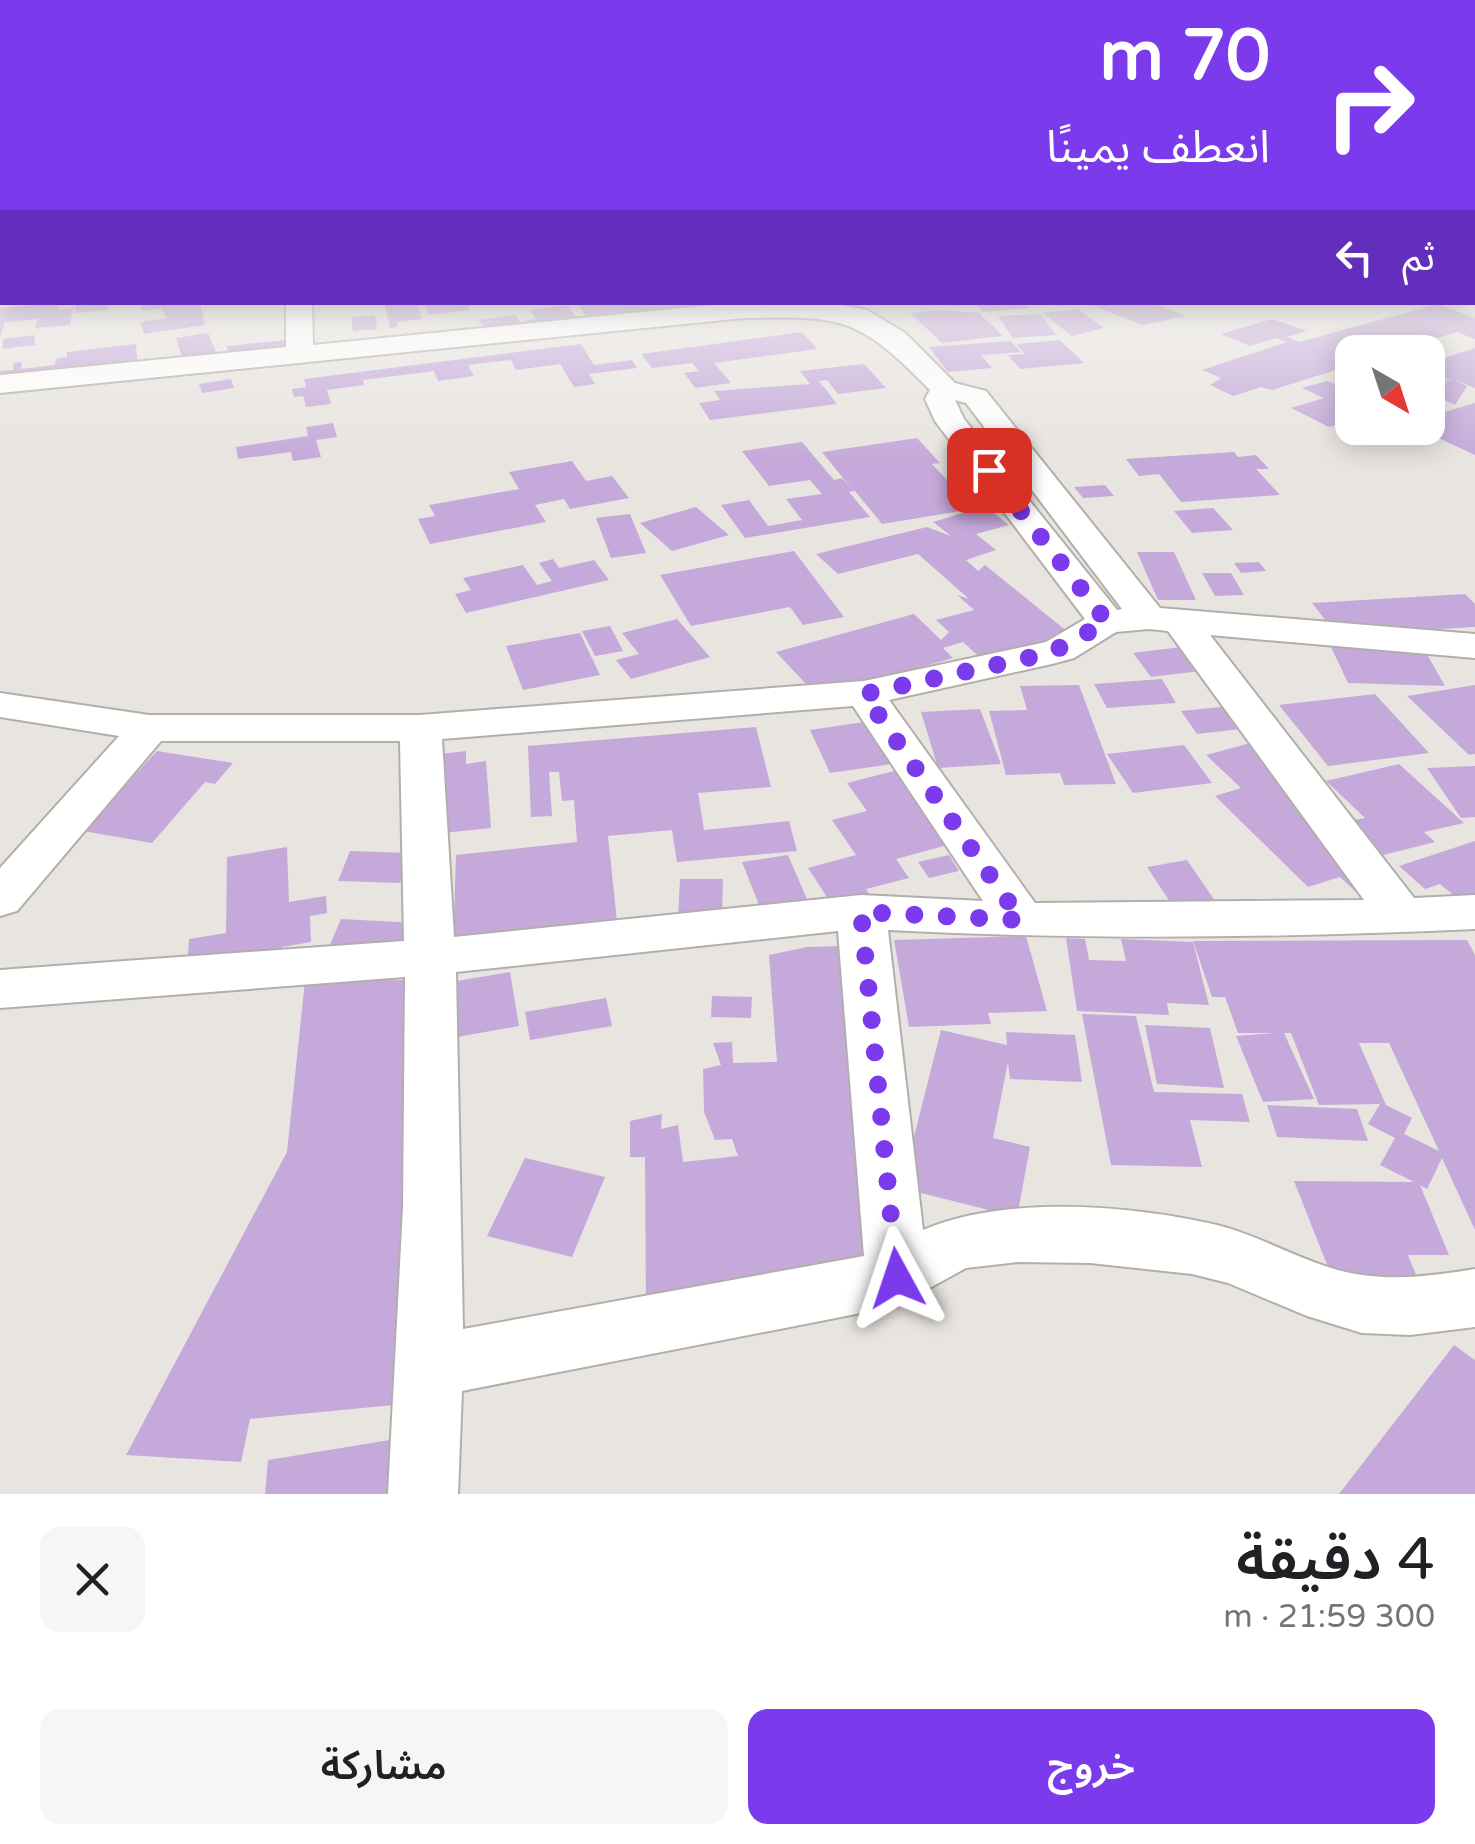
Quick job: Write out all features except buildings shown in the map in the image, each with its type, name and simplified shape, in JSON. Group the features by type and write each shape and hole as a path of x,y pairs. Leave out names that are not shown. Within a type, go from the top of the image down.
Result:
{"street":[{"path":"299,319 300,356"},
{"path":"0,384 660,319"},
{"path":"883,319 945,388 976,397 1066,519 1164,619 1402,916"},
{"path":"945,388 940,398 950,421 1107,622"},
{"path":"0,706 149,728 420,728 864,694 1050,653 1107,622 1164,619 1475,646"},
{"path":"864,694 1021,920"},
{"path":"0,899 149,728"},
{"path":"420,728 432,958 431,1366 423,1494"},
{"path":"0,989 432,958 861,912 1021,920 1268,921 1402,916 1472,920"},
{"path":"861,912 897,1278"},
{"path":"431,1366 897,1278 965,1241 1048,1235 1216,1252 1343,1300 1378,1306 1418,1307 1475,1298"}],"route":[{"path":"897,1278 861,912 1021,920 864,694 1050,653 1107,622 989,470"}]}
